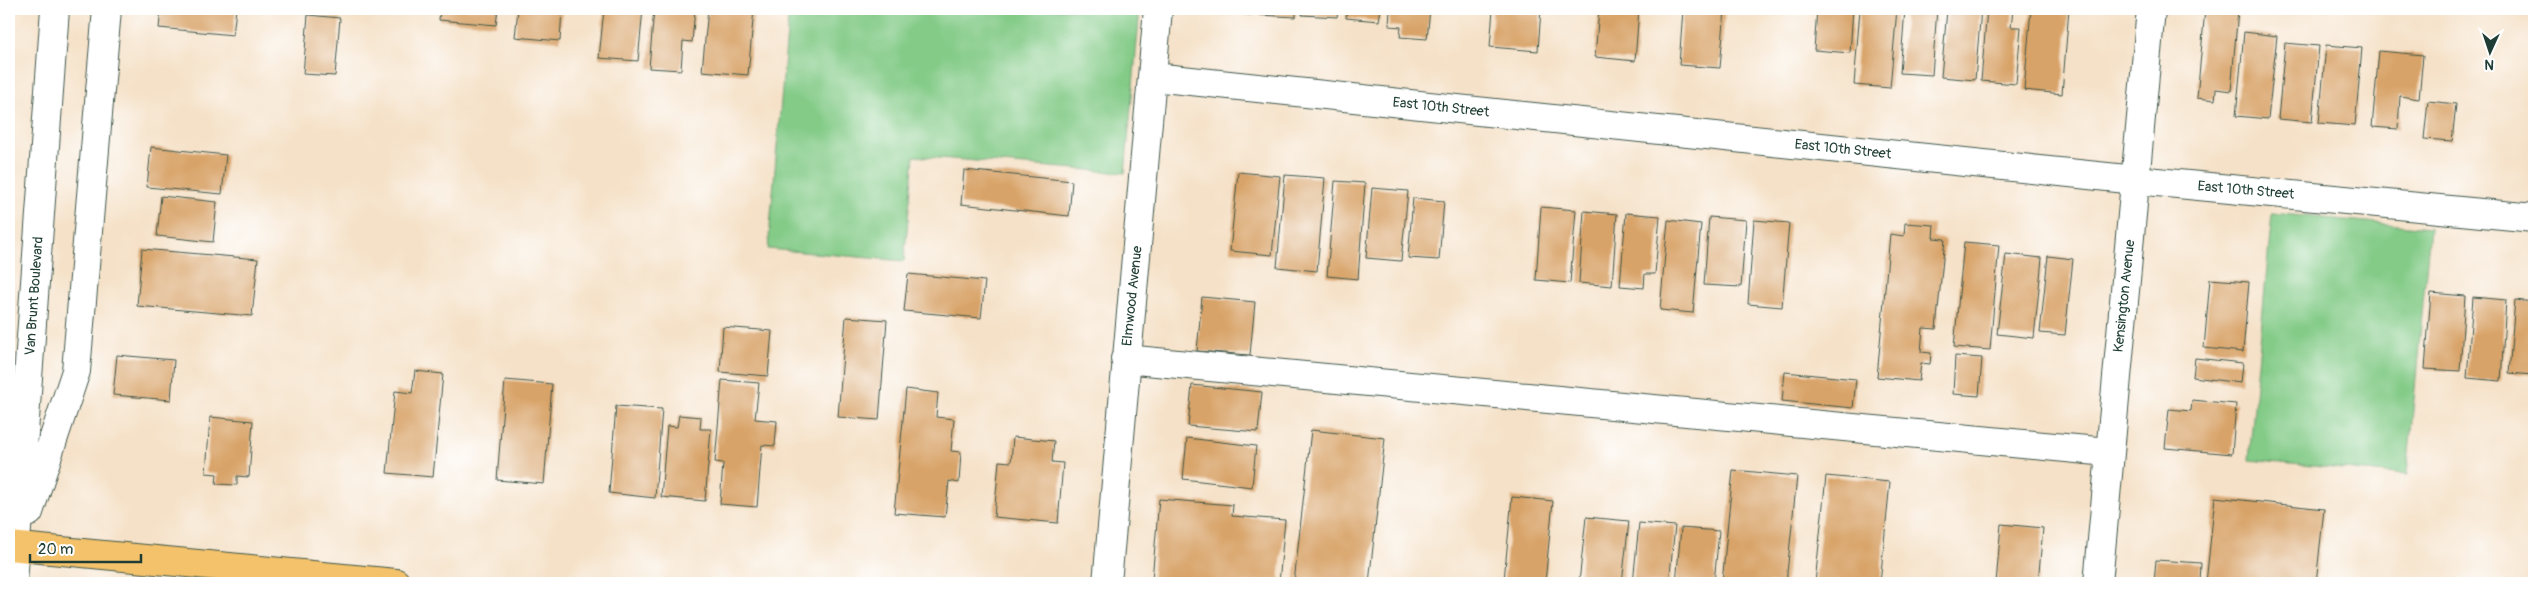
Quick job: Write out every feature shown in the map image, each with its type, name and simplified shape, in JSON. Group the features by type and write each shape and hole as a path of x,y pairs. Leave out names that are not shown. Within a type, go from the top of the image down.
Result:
{"main road":[{"path":"13,546 396,583"}],"street":[{"name":"Van Brunt Boulevard","path":"13,583 13,546 55,9"},
{"path":"13,546 76,371 106,9"},
{"name":"Elmwood Avenue","path":"1107,583 1125,359 1158,9"},
{"name":"Kensington Avenue","path":"2098,583 2108,452 2136,180 2151,9"},
{"name":"East 10th Street","path":"1153,77 2136,180 2534,218"},
{"path":"1125,359 2108,452"}],"green space":[{"path":"789,9 1140,9 1125,173 914,156 904,261 768,249"},
{"path":"2272,213 2430,228 2407,475 2249,460"}],"building":[{"path":"161,9 236,9 233,35 159,28"},
{"path":"440,9 498,9 496,25 439,20"},
{"path":"518,9 562,9 560,41 515,37"},
{"path":"604,9 643,9 638,61 599,58"},
{"path":"654,9 695,9 692,42 683,41 681,70 649,68"},
{"path":"708,9 754,9 748,75 702,71"},
{"path":"1211,9 1252,9 1251,15 1211,12"},
{"path":"1259,9 1296,9 1296,17 1259,15"},
{"path":"1302,9 1338,9 1337,17 1302,15"},
{"path":"1347,9 1381,9 1379,21 1346,18"},
{"path":"1390,9 1430,9 1427,39 1400,37 1401,27 1389,26"},
{"path":"1493,9 1541,9 1538,51 1490,47"},
{"path":"1599,9 1639,9 1635,61 1595,57"},
{"path":"1683,9 1725,9 1720,68 1679,65"},
{"path":"1817,9 1853,9 1850,53 1814,50"},
{"path":"1860,9 1897,9 1890,88 1854,85"},
{"path":"1905,9 1937,9 1932,75 1900,73"},
{"path":"1957,9 1981,9 1975,80 1941,77 1947,10 1957,11"},
{"path":"1987,9 2013,9 2011,27 2021,27 2016,84 1981,81"},
{"path":"2031,9 2069,9 2062,94 2024,90"},
{"path":"2205,9 2238,10 2231,91 2216,89 2215,100 2197,98"},
{"path":"308,15 340,18 335,76 303,74"},
{"path":"2244,32 2277,36 2268,119 2236,116"},
{"path":"2285,43 2319,46 2312,122 2278,119"},
{"path":"2326,45 2362,48 2355,126 2319,123"},
{"path":"2379,51 2423,55 2419,99 2400,96 2398,129 2372,127"},
{"path":"2428,101 2456,104 2452,141 2424,139"},
{"path":"151,147 226,155 222,194 147,187"},
{"path":"964,170 1072,181 1069,216 961,204"},
{"path":"1238,172 1280,176 1272,255 1230,251"},
{"path":"1285,175 1325,178 1317,271 1277,267"},
{"path":"1335,181 1365,183 1358,279 1327,276"},
{"path":"1372,188 1408,191 1401,261 1366,258"},
{"path":"161,196 217,202 213,242 157,236"},
{"path":"1413,198 1444,201 1439,260 1408,258"},
{"path":"1541,207 1576,210 1570,283 1536,280"},
{"path":"1584,211 1617,214 1612,286 1579,283"},
{"path":"1626,213 1660,216 1655,274 1645,274 1644,288 1620,286"},
{"path":"1709,217 1746,220 1741,287 1704,285"},
{"path":"1668,220 1701,224 1693,313 1660,310"},
{"path":"1754,220 1789,223 1782,307 1748,304"},
{"path":"1905,223 1934,225 1933,238 1945,239 1936,329 1923,328 1921,352 1931,353 1930,364 1921,363 1919,381 1877,377 1890,234 1904,236"},
{"path":"1964,242 1999,245 1990,350 1954,347"},
{"path":"142,249 258,259 252,316 137,306"},
{"path":"2006,254 2042,258 2034,338 1997,334"},
{"path":"2048,256 2073,259 2065,335 2040,333"},
{"path":"908,274 985,281 981,318 904,311"},
{"path":"2210,279 2249,282 2243,352 2204,348"},
{"path":"2431,293 2465,296 2460,371 2425,369"},
{"path":"1202,297 1255,302 1250,355 1197,351"},
{"path":"2473,297 2506,300 2501,381 2467,378"},
{"path":"2515,300 2534,302 2534,375 2509,373"},
{"path":"846,317 887,320 879,420 838,417"},
{"path":"723,327 772,331 768,376 720,372"},
{"path":"117,355 174,360 171,400 113,395"},
{"path":"1955,356 1982,358 1979,396 1953,394"},
{"path":"2195,358 2243,363 2241,383 2193,377"},
{"path":"415,371 443,374 433,477 387,473 395,391 412,393"},
{"path":"1785,372 1856,379 1853,408 1782,401"},
{"path":"505,380 552,384 544,484 497,480"},
{"path":"722,380 759,383 755,419 777,421 775,446 762,445 757,507 720,504 723,463 715,462"},
{"path":"1192,385 1262,392 1258,432 1188,426"},
{"path":"906,389 938,393 936,417 954,419 951,451 961,452 959,483 949,481 945,517 894,513"},
{"path":"2192,400 2236,404 2232,454 2165,448 2169,409 2191,411"},
{"path":"616,406 662,409 655,498 609,493"},
{"path":"679,415 701,417 700,429 711,429 705,501 661,497 667,426 677,427"},
{"path":"210,417 253,421 249,477 237,476 237,485 216,484 217,474 206,473"},
{"path":"1311,430 1385,438 1369,583 1294,583"},
{"path":"1013,437 1054,441 1052,462 1063,463 1058,523 994,517 999,461 1011,462"},
{"path":"1187,438 1256,446 1252,487 1183,479"},
{"path":"1733,470 1797,476 1786,583 1722,583"},
{"path":"1826,476 1890,482 1880,583 1815,583"},
{"path":"1512,497 1553,501 1545,583 1504,580"},
{"path":"2215,497 2324,509 2316,583 2206,583"},
{"path":"1159,499 1233,505 1232,516 1285,520 1279,583 1154,583 1152,580"},
{"path":"1586,517 1629,521 1622,583 1579,583"},
{"path":"1639,523 1675,526 1669,583 1633,583"},
{"path":"2001,524 2043,528 2038,583 1996,583"},
{"path":"1681,528 1719,531 1714,583 1676,583"},
{"path":"2156,560 2201,563 2200,583 2154,583"}]}
